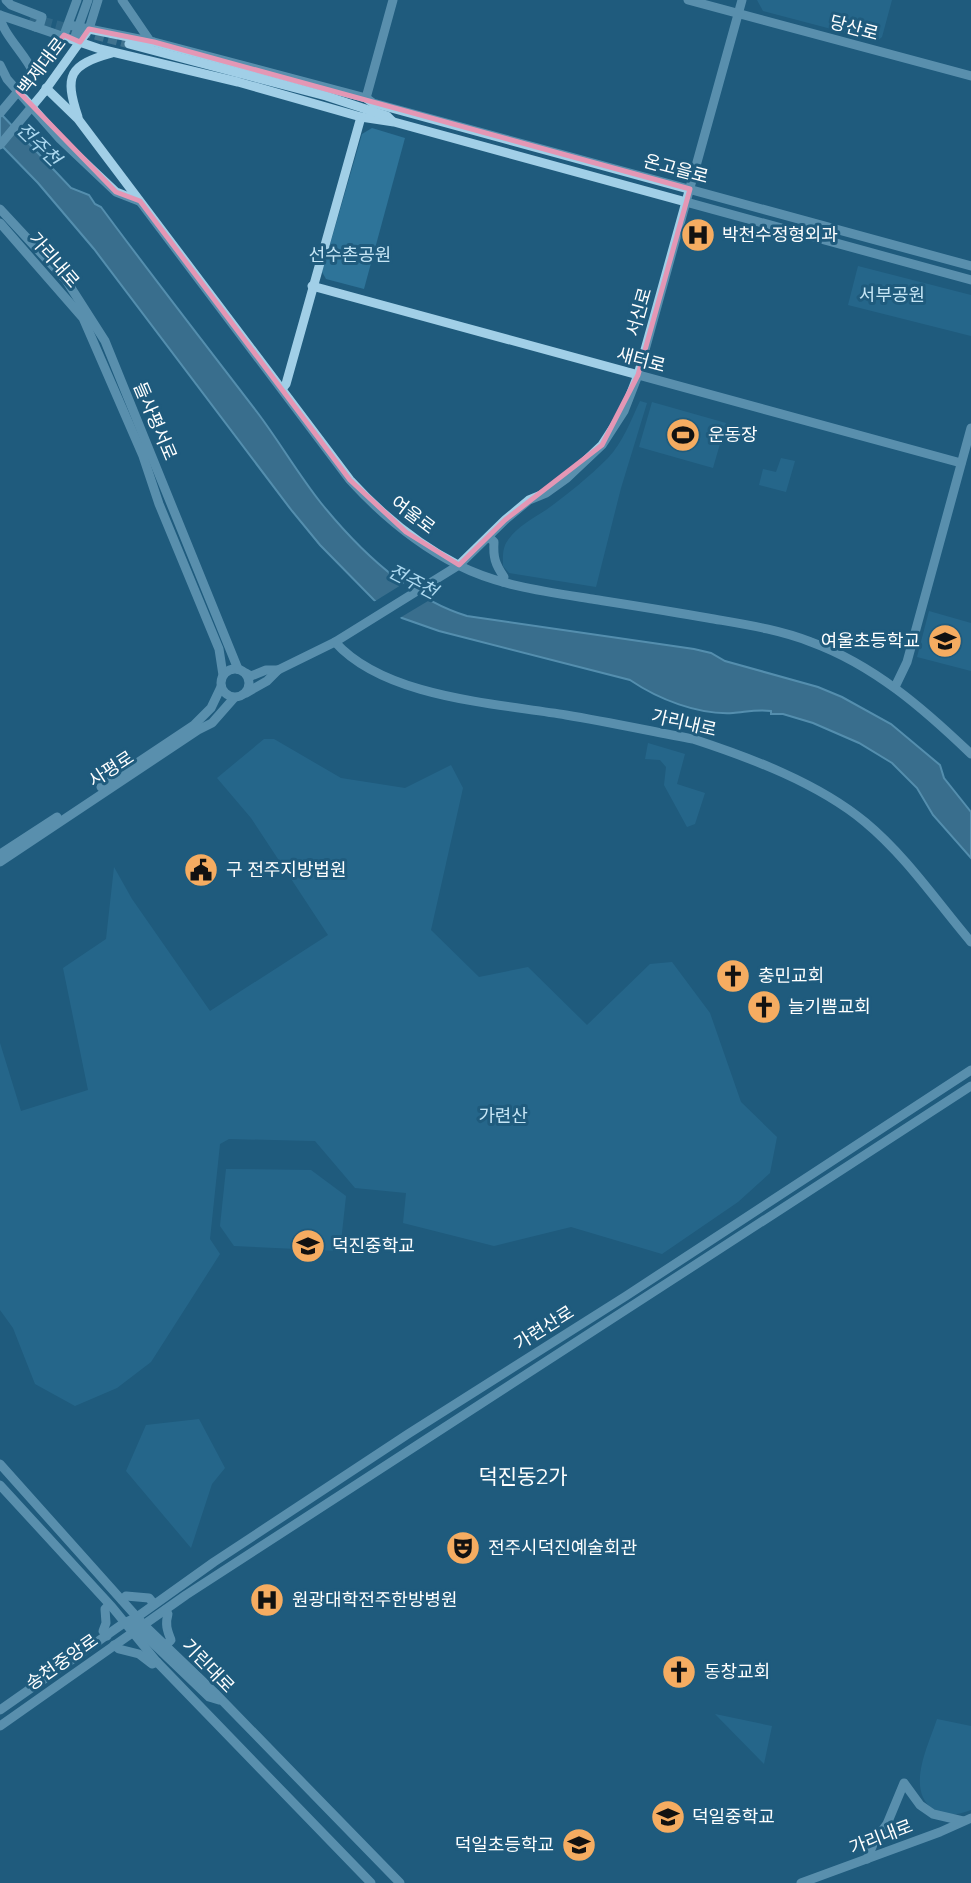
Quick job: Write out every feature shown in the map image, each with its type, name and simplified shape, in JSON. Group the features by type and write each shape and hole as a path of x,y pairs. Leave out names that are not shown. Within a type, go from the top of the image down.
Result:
{"street":[{"path":"6,0 11,5 42,17 40,24 35,27"},
{"name":"백제대로","path":"0,113 64,35 77,0"},
{"path":"84,28 88,0"},
{"name":"백제대로","path":"0,145 55,78 98,0"},
{"path":"122,0 150,41"},
{"path":"369,101 393,0"},
{"name":"당산로","path":"688,0 971,76"},
{"name":"서신로","path":"348,634 459,565 505,520 529,500 545,493 566,478 602,445 624,411 638,375 743,0"},
{"path":"0,5 30,18"},
{"path":"0,15 0,23 22,51 32,74"},
{"name":"온고을로","path":"0,15 114,52 238,82 361,117 394,122 971,280"},
{"name":"온고을로","path":"69,25 150,41 971,266"},
{"name":"온고을로","path":"129,44 326,96 387,116 394,122"},
{"path":"55,78 84,55 100,48"},
{"path":"78,119 70,89 75,71 89,59 114,52"},
{"path":"0,65 7,79 68,146 117,192 140,201"},
{"name":"여울로","path":"45,90 78,119 328,452 372,503 406,532 459,565 503,582 547,592 753,626 794,636 848,658 895,687 971,754"},
{"name":"온고을로","path":"326,96 368,104 369,101"},
{"path":"282,389 286,384 361,117"},
{"name":"들사평서로","path":"0,209 66,280 105,341 242,671"},
{"name":"가리내로","path":"0,223 83,318"},
{"name":"새터로","path":"312,286 961,463"},
{"name":"들사평서로","path":"83,318 143,456 159,504 215,640"},
{"path":"895,687 906,662 971,428"},
{"path":"489,537 494,542 495,563 504,577 503,582"},
{"name":"사평로","path":"0,862 212,723 234,698 267,681 278,670 348,634"},
{"name":"사평로","path":"0,854 194,725 211,708 221,687 223,675 215,640"},
{"name":"가리내로","path":"335,642 346,654 368,669 409,686 693,739 729,750 802,782 864,821 892,847 971,942"},
{"path":"223,675 230,670 242,671 251,676 266,670 278,670"},
{"path":"242,671 249,681 246,693"},
{"path":"221,687 226,694 234,698"},
{"name":"가련산로","path":"134,1625 154,1604 408,1434 626,1296 971,1070"},
{"name":"가련산로","path":"134,1625 165,1610 971,1086"},
{"name":"기린대로","path":"0,1464 122,1600 157,1662 371,1883"},
{"name":"기린대로","path":"0,1485 109,1605 166,1645 400,1883"},
{"path":"122,1600 126,1597 149,1598 154,1604"},
{"path":"107,1636 103,1631 106,1623 105,1609 109,1605"},
{"path":"165,1610 168,1614 166,1625 171,1640 166,1645"},
{"path":"72,1673 74,1668 134,1625 209,1698 219,1700"},
{"name":"송천중앙로","path":"0,1710 107,1636 134,1625"},
{"name":"송천중앙로","path":"0,1726 114,1645 134,1625"},
{"path":"114,1645 139,1654 152,1664 157,1662"},
{"path":"867,1859 874,1842 887,1824 904,1783 920,1805 933,1814 968,1819"},
{"name":"가리내로","path":"801,1883 968,1819"}],"highlighted area":[{"path":"89,29 154,42 690,189 638,375 602,445 505,520 459,565 406,532 350,480 140,201 116,192 18,91 64,35 80,42"}],"green space":[{"path":"757,0 892,0 882,37 877,41 763,11"},
{"name":"선수촌공원","path":"372,128 405,138 364,289 326,279 322,272 362,134"},
{"name":"서부공원","path":"858,266 971,295 971,336 848,305"},
{"path":"640,401 647,403 621,488 596,587 509,573 503,566 504,549 508,540 521,527 570,492 608,458 622,438"},
{"name":"운동장","path":"652,402 726,423 713,468 639,447"},
{"path":"781,458 795,461 786,492 759,485 763,469 776,472"},
{"path":"929,611 971,623 971,671 917,657"},
{"name":"가련산","path":"264,739 274,739 341,778 405,788 451,765 463,788 431,930 479,977 528,967 587,1025 650,964 672,962 710,1013 741,1102 777,1137 770,1173 738,1202 662,1254 571,1227 494,1246 403,1223 406,1193 355,1188 315,1141 229,1139 220,1144 210,1239 220,1254 151,1362 117,1388 75,1406 35,1384 13,1328 0,1310 0,1043 21,1111 88,1090 63,968 106,939 114,867 132,899 210,1011 328,935 251,818 217,778"},
{"path":"648,743 685,754 677,784 705,793 695,824 687,827 664,785 666,767 660,760 645,759"},
{"path":"226,1169 311,1170 346,1196 340,1251 234,1246 220,1226"},
{"path":"199,1419 225,1468 212,1484 191,1548 126,1471 146,1425"},
{"path":"715,1714 772,1726 764,1764"},
{"path":"937,1719 971,1726 971,1810 962,1813 948,1814 935,1810 926,1802 921,1792 921,1767"}],"shaded area":[{"path":"0,113 71,188 89,195 95,204 101,207 257,412 321,503 368,555 405,585 445,608 467,616 694,649 711,653 725,661 818,687 842,697 891,724 940,765 944,778 971,812 971,858 933,815 917,788 892,763 859,743 813,723 783,714 771,714 771,711 720,713 692,708 666,699 630,680 439,631 402,618 374,600 320,545 292,511 94,249 38,183 0,144"}],"pier":[{"path":"406,582 433,598 398,619 372,603"}],"tunnel":[{"path":"30,18 129,44"}],"place":[{"name":"박천수정형외과","path":"698,235"},
{"name":"운동장","path":"683,435"},
{"name":"여울초등학교","path":"945,641"},
{"name":"구 전주지방법원","path":"201,870"},
{"name":"충민교회","path":"733,976"},
{"name":"늘기쁨교회","path":"764,1007"},
{"name":"덕진중학교","path":"308,1246"},
{"name":"전주시덕진예술회관","path":"463,1548"},
{"name":"원광대학전주한방병원","path":"267,1600"},
{"name":"동창교회","path":"679,1672"},
{"name":"덕일중학교","path":"668,1817"},
{"name":"덕일초등학교","path":"579,1845"}],"district":[{"name":"덕진동2가","path":"523,1477"}],"water label":[{"name":"전주천","path":"39,144"},
{"name":"전주천","path":"413,581"}]}
